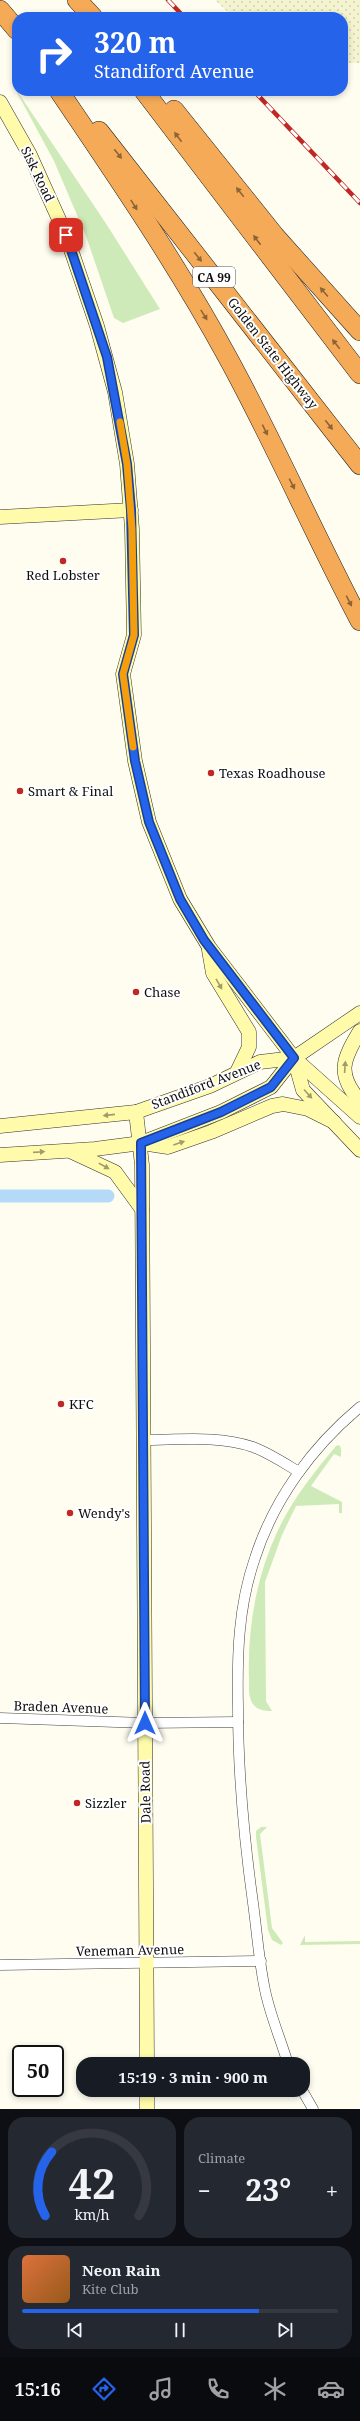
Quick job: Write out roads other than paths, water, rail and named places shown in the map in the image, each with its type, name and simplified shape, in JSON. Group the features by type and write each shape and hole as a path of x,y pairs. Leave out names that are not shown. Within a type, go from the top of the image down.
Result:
{"highway":[{"path":"69,0 80,12"},
{"path":"77,0 88,12"},
{"path":"0,10 12,24"},
{"path":"62,96 103,156 210,326 256,411 360,621"},
{"name":"Golden State Highway","path":"71,96 360,465"},
{"path":"148,96 360,374"},
{"path":"163,96 275,236 360,331"}],"main road":[{"name":"Sisk Road","path":"0,102 45,186 66,235 97,326 115,392 127,464 131,510 134,635 123,674 135,761 149,822 163,861 184,907 209,948 294,1058 360,1117"},
{"path":"0,517 131,510"},
{"path":"209,948 213,974 249,1032 249,1047 237,1072"},
{"name":"Standiford Avenue","path":"0,1155 141,1143 221,1112 271,1087 294,1058 360,1013"},
{"path":"360,1031 346,1054 344,1070 348,1085 360,1101"},
{"name":"Sisk Road","path":"294,1058 303,1090 360,1150"},
{"name":"Standiford Avenue","path":"0,1126 136,1112 210,1086 260,1062 294,1058"},
{"path":"141,1143 168,1147 210,1132 272,1106 283,1104 308,1109 334,1122"},
{"name":"Dale Road","path":"136,1112 141,1143 142,1209 147,2057"},
{"path":"68,1150 115,1172 142,1209"},
{"path":"147,2097 147,2109"}],"street":[{"path":"286,2057 265,1991 242,1820 238,1722 238,1639 249,1578 269,1522 299,1472 328,1437 360,1407"},
{"path":"143,1440 214,1440 241,1444 265,1452 299,1472"},
{"name":"Braden Avenue","path":"0,1718 145,1723 238,1722"},
{"name":"Veneman Avenue","path":"0,1965 261,1961"},
{"path":"306,2097 313,2109"}],"waterway":[{"path":"0,1196 108,1196"}],"railway":[{"path":"168,0 179,12"},
{"path":"259,96 360,203"}],"place":[{"name":"Red Lobster","path":"63,561"},
{"name":"Texas Roadhouse","path":"211,773"},
{"name":"Smart & Final","path":"20,791"},
{"name":"Chase","path":"136,992"},
{"name":"KFC","path":"61,1404"},
{"name":"Wendy's","path":"70,1513"},
{"name":"Sizzler","path":"77,1803"}]}
